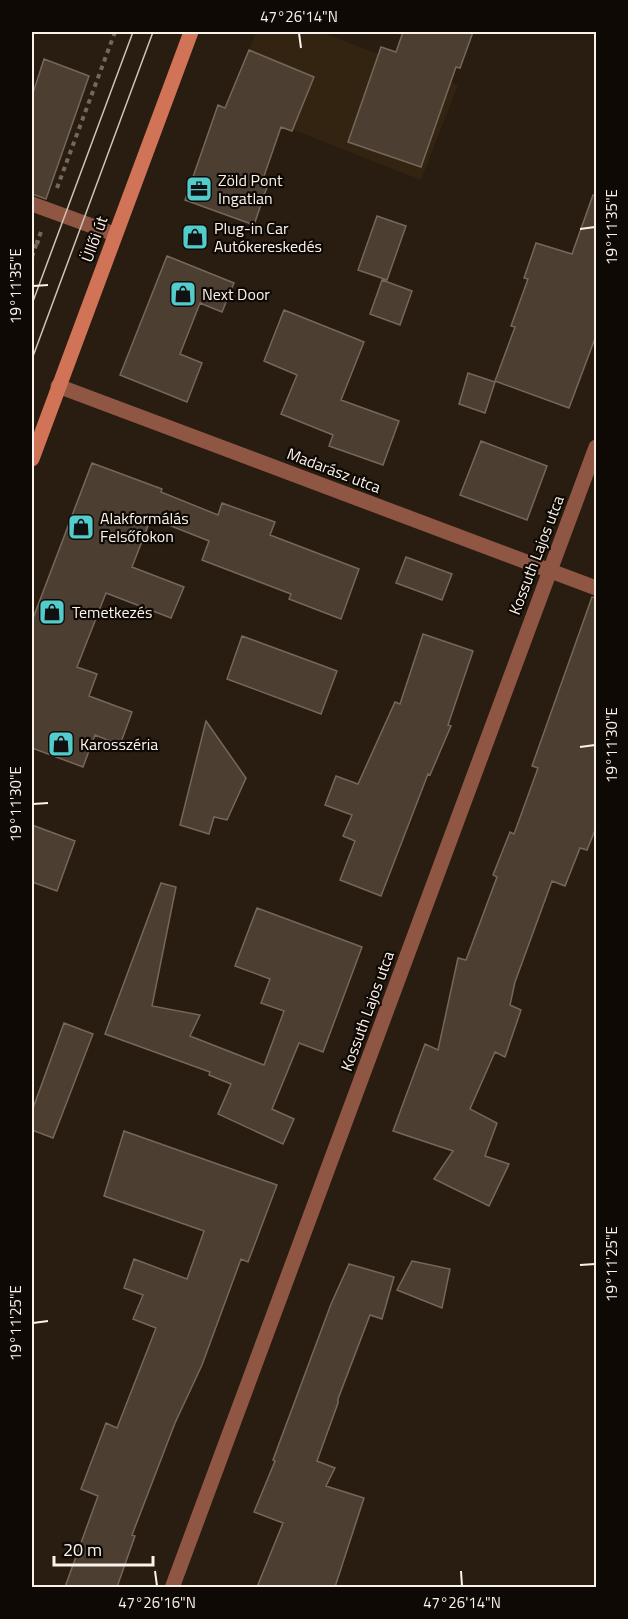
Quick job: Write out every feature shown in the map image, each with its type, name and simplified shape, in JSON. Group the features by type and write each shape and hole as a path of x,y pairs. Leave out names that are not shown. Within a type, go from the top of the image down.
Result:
{"main road":[{"name":"Üllői út","path":"32,459 190,32"}],"street":[{"path":"32,204 114,234"},
{"name":"Madarász utca","path":"58,386 597,588"},
{"name":"Kossuth Lajos utca","path":"172,1587 597,447"}],"path":[{"path":"49,210 115,32"},
{"path":"32,257 37,242"}],"shaded area":[{"path":"256,32 321,32 458,85 421,180 227,104"}],"building":[{"path":"403,32 473,32 460,68 456,67 421,167 348,142 381,47 396,52"},
{"path":"249,50 314,77 292,131 281,127 263,179 269,181 254,225 185,200 218,105 225,108"},
{"path":"44,59 89,76 46,199 32,194 32,96"},
{"path":"593,195 597,195 597,333 569,408 495,381 515,327 511,326 528,279 524,278 536,243 572,254"},
{"path":"377,216 406,226 387,280 358,270"},
{"path":"167,256 234,283 222,312 200,303 180,354 202,363 187,402 120,375"},
{"path":"382,280 412,291 400,325 370,314"},
{"path":"284,310 364,342 341,400 399,421 383,465 329,446 333,435 281,414 297,375 264,361"},
{"path":"468,373 495,382 485,413 459,404"},
{"path":"481,441 547,466 527,520 460,495"},
{"path":"92,463 162,489 161,492 218,515 222,503 275,522 270,535 359,569 341,619 289,599 291,594 202,560 209,541 151,518 132,567 184,587 171,618 106,593 77,667 97,674 89,696 132,712 120,745 95,735 83,767 32,748 32,621"},
{"path":"406,557 452,574 442,600 396,583"},
{"path":"592,597 597,598 597,825 587,850 580,848 565,886 552,881 515,982 510,1005 521,1010 505,1057 495,1052 470,1109 497,1123 485,1156 509,1164 489,1206 434,1179 453,1151 393,1131 425,1044 438,1050 458,958 466,960 497,877 493,875 510,832 514,834 538,768 532,766"},
{"path":"423,634 473,651 448,725 451,726 430,775 428,774 381,896 340,880 355,841 343,836 352,815 325,805 336,776 358,784 395,702 400,704"},
{"path":"242,636 337,671 321,714 227,679"},
{"path":"206,721 246,778 227,820 214,817 209,834 180,825"},
{"path":"32,825 75,841 57,891 32,882"},
{"path":"161,883 176,887 152,1006 200,1015 190,1036 264,1065 284,1011 261,1003 270,979 235,966 257,908 362,947 323,1052 299,1043 272,1109 294,1119 283,1144 218,1114 231,1084 209,1075 210,1072 105,1034"},
{"path":"64,1023 93,1034 53,1138 32,1130 32,1111"},
{"path":"124,1131 277,1185 248,1262 241,1259 202,1365 175,1423 132,1535 135,1536 117,1587 65,1587 98,1496 81,1489 106,1423 117,1428 156,1328 133,1319 143,1295 124,1288 134,1259 187,1279 204,1231 104,1196"},
{"path":"412,1261 450,1269 442,1308 397,1290"},
{"path":"349,1264 394,1277 382,1319 370,1315 317,1461 335,1468 326,1486 364,1498 335,1587 257,1587 283,1523 254,1512 275,1461 273,1460 331,1304"}],"tram line":[{"path":"32,304 133,32"},
{"path":"32,359 153,32"}],"place":[{"name":"Zöld Pont Ingatlan","path":"199,189"},
{"name":"Plug-in Car Autókereskedés","path":"195,237"},
{"name":"Next Door","path":"183,294"},
{"name":"Alakformálás Felsőfokon","path":"81,527"},
{"name":"Temetkezés","path":"52,612"},
{"name":"Karosszéria","path":"61,744"}]}
